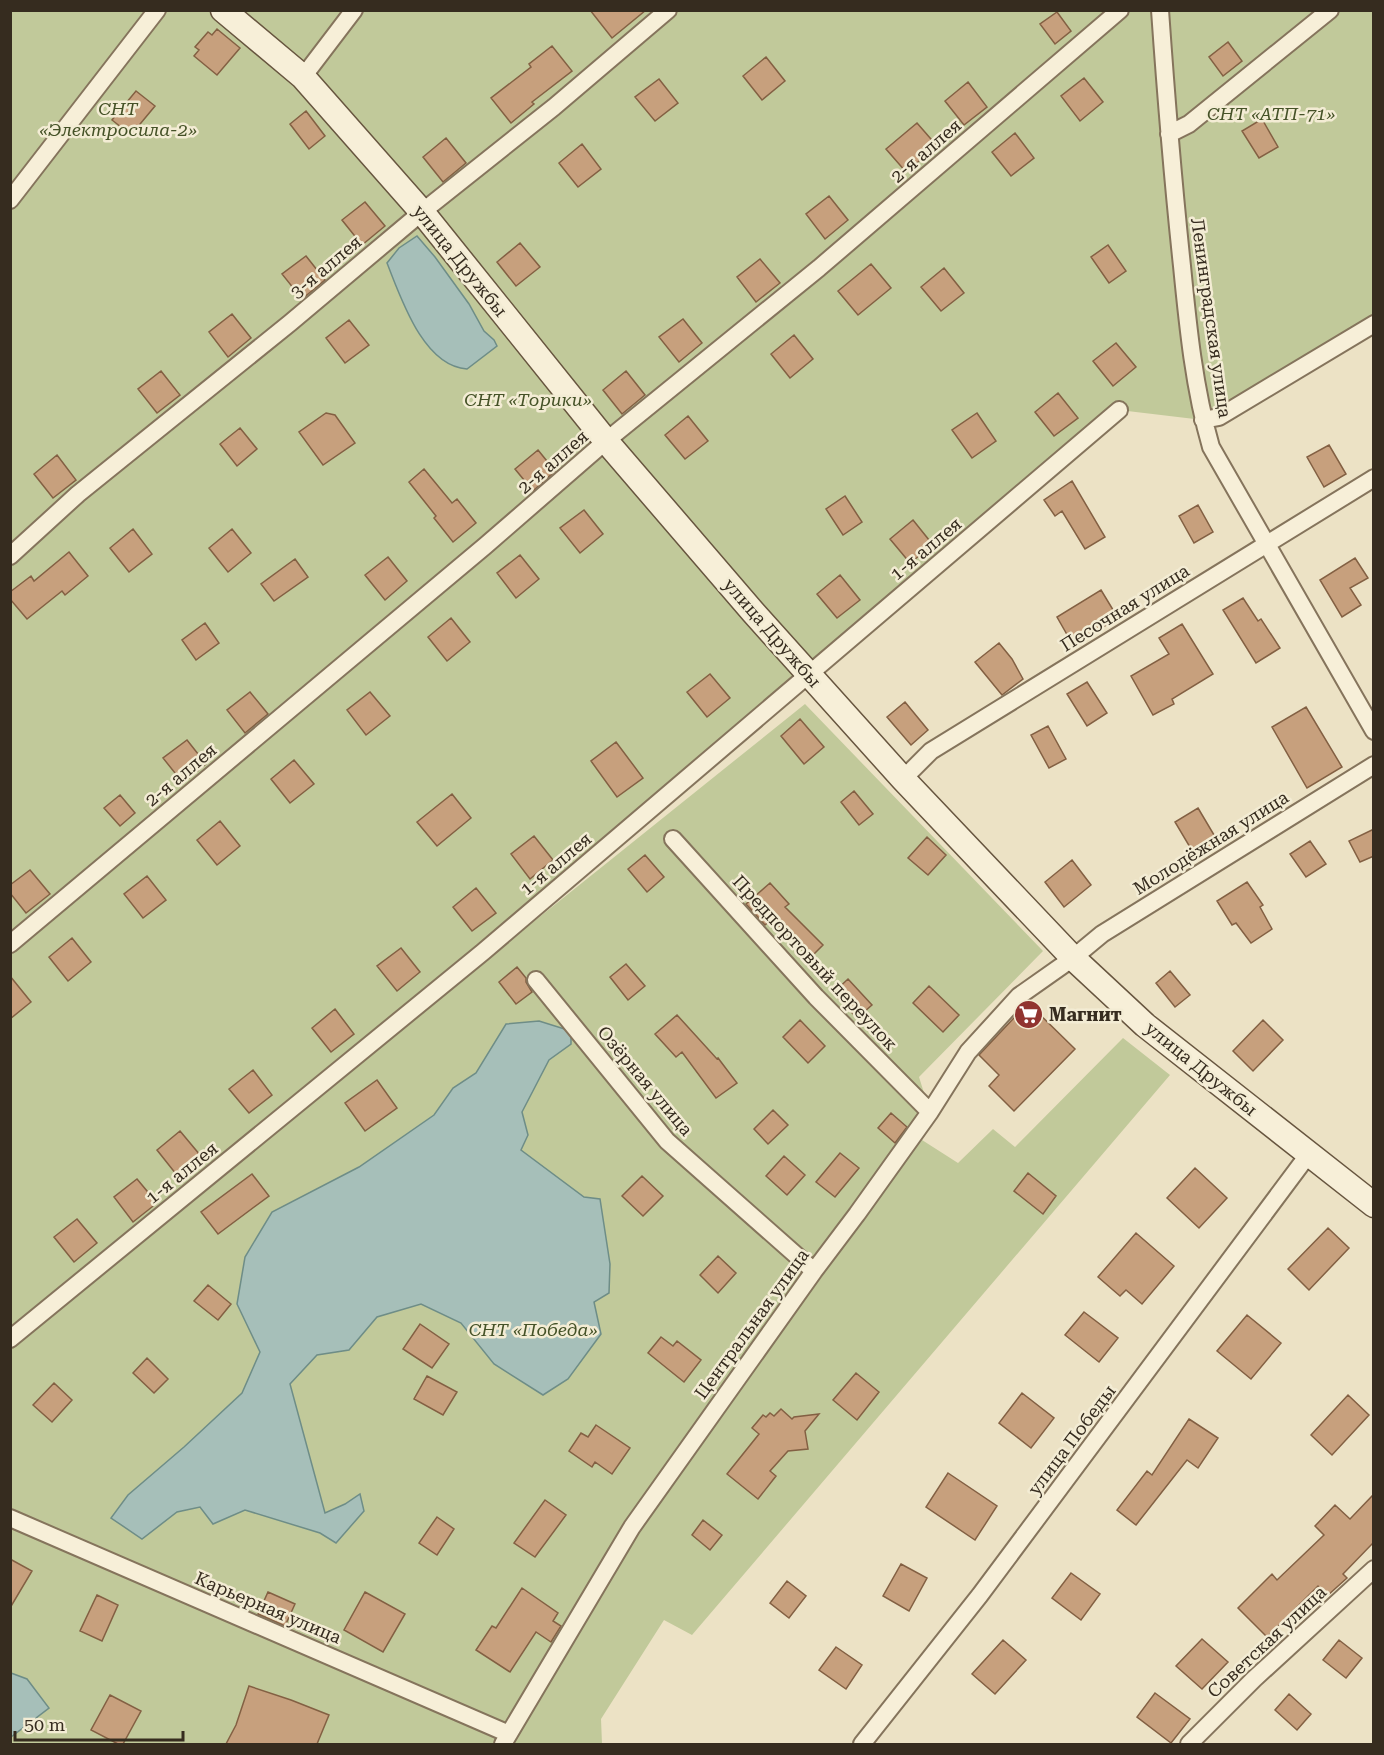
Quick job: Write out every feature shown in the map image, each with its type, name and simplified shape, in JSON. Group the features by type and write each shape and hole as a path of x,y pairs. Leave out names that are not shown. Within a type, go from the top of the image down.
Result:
{"street":[{"path":"10,200 157,10"},
{"name":"улица Дружбы","path":"223,10 303,77 422,212 606,441 808,675 1073,958 1145,1025 1374,1205"},
{"path":"303,77 354,10"},
{"name":"3-я аллея","path":"10,556 78,494 290,323 668,10"},
{"name":"2-я аллея","path":"10,944 485,546 606,441 819,268 1120,10"},
{"name":"Ленинградская улица","path":"1160,10 1169,134 1189,336 1203,420 1211,447 1374,731"},
{"path":"1169,134 1189,124 1330,10"},
{"path":"1203,420 1219,417 1374,324"},
{"name":"1-я аллея","path":"10,1339 483,952 1119,410"},
{"name":"Песочная улица","path":"903,779 931,751 1374,478"},
{"name":"Молодёжная улица","path":"1073,958 1102,934 1374,765"},
{"name":"Предпортовый переулок","path":"673,839 816,997 930,1112"},
{"name":"Центральная улица","path":"506,1739 632,1527 930,1112 968,1052 1019,996 1073,958"},
{"name":"Озёрная улица","path":"536,980 668,1141 814,1271"},
{"name":"улица Победы","path":"862,1744 980,1595 1308,1155"},
{"name":"Карьерная улица","path":"11,1519 506,1739"},
{"name":"Советская улица","path":"1189,1744 1254,1679 1374,1569"}],"green space":[{"name":"СНТ «Торики»","path":"11,11 1373,11 1373,324 1203,420 1119,410 11,1339"},
{"name":"СНТ «Победа»","path":"805,704 1043,951 919,1077 930,1112 922,1140 958,1163 993,1129 1015,1147 1123,1038 1170,1075 692,1635 664,1620 601,1719 602,1744 11,1744 11,1341"}],"water":[{"path":"417,236 435,257 469,304 484,331 497,346 467,369 452,365 438,356 426,343 407,311 387,263 399,248"},
{"path":"539,1021 571,1031 571,1044 549,1060 522,1112 528,1135 521,1150 584,1197 600,1199 610,1264 609,1293 594,1302 601,1334 568,1379 543,1395 494,1364 461,1323 421,1304 377,1317 349,1350 317,1355 290,1384 325,1513 360,1494 364,1511 336,1543 320,1533 245,1510 213,1524 200,1507 177,1512 142,1539 111,1518 128,1495 242,1393 260,1352 237,1304 245,1257 272,1212 359,1167 434,1115 453,1088 476,1073 506,1024"},
{"path":"11,1673 27,1679 49,1708 11,1737"}],"building":[{"path":"590,10 646,10 612,38"},
{"path":"1057,12 1071,31 1055,44 1040,24"},
{"path":"217,29 240,48 217,75 194,56 199,50 195,47 208,32 212,35"},
{"path":"1228,42 1242,61 1223,76 1209,57"},
{"path":"552,46 572,71 532,102 534,104 511,123 491,98 531,67 529,64"},
{"path":"766,57 785,81 762,100 743,76"},
{"path":"1084,78 1103,102 1080,121 1061,96"},
{"path":"659,79 678,103 655,121 635,97"},
{"path":"968,82 987,107 964,125 945,101"},
{"path":"136,91 155,106 131,135 112,120"},
{"path":"306,111 325,136 309,149 290,124"},
{"path":"1262,119 1278,147 1259,158 1242,131"},
{"path":"917,123 937,146 906,172 886,149"},
{"path":"1015,133 1034,158 1011,176 992,152"},
{"path":"446,138 466,163 443,182 423,157"},
{"path":"582,144 601,169 578,187 559,163"},
{"path":"829,196 848,220 825,239 806,214"},
{"path":"365,202 385,226 362,245 342,220"},
{"path":"520,243 540,267 516,286 497,262"},
{"path":"1108,245 1126,271 1109,283 1091,257"},
{"path":"306,256 325,280 302,299 282,274"},
{"path":"760,259 780,283 756,302 737,277"},
{"path":"871,264 891,288 858,315 838,291"},
{"path":"944,268 964,293 941,311 921,287"},
{"path":"232,314 251,338 228,357 209,332"},
{"path":"683,319 702,343 679,362 659,337"},
{"path":"349,320 369,345 345,363 326,338"},
{"path":"794,335 813,359 790,378 771,354"},
{"path":"1116,343 1136,367 1113,386 1093,361"},
{"path":"161,371 180,395 157,413 138,389"},
{"path":"626,371 645,395 622,414 603,390"},
{"path":"1058,393 1078,418 1054,436 1035,412"},
{"path":"326,413 335,415 355,443 323,465 299,432"},
{"path":"977,413 996,441 972,458 952,430"},
{"path":"688,416 708,441 685,459 665,435"},
{"path":"240,428 257,449 237,466 220,444"},
{"path":"1329,445 1346,474 1324,487 1307,457"},
{"path":"538,450 555,471 533,491 515,469"},
{"path":"57,455 76,480 53,498 34,474"},
{"path":"424,469 452,503 457,499 476,523 453,542 409,482"},
{"path":"1072,481 1105,537 1085,549 1062,511 1055,516 1044,500"},
{"path":"845,496 862,522 843,535 826,509"},
{"path":"1198,505 1213,532 1194,543 1179,516"},
{"path":"584,510 603,534 580,553 560,528"},
{"path":"913,520 933,545 910,563 890,539"},
{"path":"133,529 152,554 129,572 110,548"},
{"path":"232,529 251,553 228,572 209,548"},
{"path":"69,552 88,576 65,595 62,591 27,619 10,599 10,592 31,576 34,581"},
{"path":"520,555 539,579 516,598 497,573"},
{"path":"388,557 407,581 385,600 365,575"},
{"path":"1355,558 1368,578 1350,588 1361,605 1342,617 1320,580"},
{"path":"295,559 308,577 274,601 261,584"},
{"path":"840,575 860,600 837,618 817,594"},
{"path":"1101,590 1118,618 1073,645 1057,617"},
{"path":"1243,598 1258,621 1261,619 1280,648 1256,663 1223,610"},
{"path":"451,618 470,642 447,661 428,637"},
{"path":"205,623 219,643 196,660 182,640"},
{"path":"1182,624 1213,674 1172,699 1174,704 1153,715 1131,676 1169,654 1159,638"},
{"path":"999,643 1012,659 1023,679 1002,695 975,662"},
{"path":"710,674 730,698 707,717 687,692"},
{"path":"1087,682 1107,713 1087,726 1067,694"},
{"path":"250,692 268,714 245,733 227,710"},
{"path":"370,692 390,716 366,735 347,710"},
{"path":"905,702 928,730 911,745 887,717"},
{"path":"1306,707 1342,767 1307,788 1272,727"},
{"path":"800,719 824,747 804,764 781,736"},
{"path":"1048,726 1066,759 1049,768 1031,735"},
{"path":"187,740 206,764 183,783 163,758"},
{"path":"616,742 643,778 617,797 591,761"},
{"path":"294,760 314,784 290,803 271,779"},
{"path":"854,791 873,814 859,825 841,802"},
{"path":"452,794 471,818 437,846 417,822"},
{"path":"120,795 135,813 120,826 104,808"},
{"path":"1198,808 1220,845 1197,859 1175,822"},
{"path":"220,821 240,846 217,865 197,840"},
{"path":"1374,829 1374,856 1360,862 1349,841"},
{"path":"534,836 553,860 530,879 511,854"},
{"path":"927,837 946,855 928,875 908,858"},
{"path":"1310,841 1326,864 1306,877 1290,854"},
{"path":"645,855 664,877 647,892 628,869"},
{"path":"1072,860 1091,885 1064,907 1045,882"},
{"path":"30,870 50,894 26,913 10,893 10,885"},
{"path":"147,876 166,900 143,918 124,894"},
{"path":"1247,882 1263,905 1260,907 1272,929 1251,943 1236,923 1232,925 1217,901"},
{"path":"770,883 789,904 785,907 823,945 810,958 772,919 765,925 746,904"},
{"path":"476,888 496,913 472,931 453,907"},
{"path":"72,938 91,962 68,981 49,957"},
{"path":"401,948 420,972 397,991 377,966"},
{"path":"626,964 645,986 628,1000 610,977"},
{"path":"517,967 526,978 532,992 516,1004 499,982"},
{"path":"1170,971 1190,995 1175,1007 1156,983"},
{"path":"10,976 31,1002 10,1019"},
{"path":"848,979 872,1005 857,1018 833,993"},
{"path":"929,986 959,1015 943,1032 913,1003"},
{"path":"1028,1003 1075,1049 1014,1111 989,1086 999,1075 979,1055"},
{"path":"335,1009 354,1034 331,1052 312,1028"},
{"path":"677,1015 718,1058 737,1083 716,1098 682,1052 676,1057 655,1034"},
{"path":"800,1020 825,1046 808,1063 783,1037"},
{"path":"1263,1020 1283,1040 1253,1071 1233,1051"},
{"path":"253,1070 272,1095 249,1113 229,1089"},
{"path":"377,1080 397,1108 365,1131 345,1103"},
{"path":"773,1110 788,1125 768,1144 754,1129"},
{"path":"891,1113 907,1127 895,1143 878,1128"},
{"path":"180,1131 200,1155 176,1174 157,1150"},
{"path":"840,1153 859,1168 835,1197 816,1182"},
{"path":"784,1156 805,1175 787,1195 766,1176"},
{"path":"1195,1168 1227,1198 1199,1228 1167,1198"},
{"path":"1028,1173 1056,1196 1043,1214 1014,1191"},
{"path":"252,1174 269,1196 218,1234 201,1212"},
{"path":"642,1176 663,1196 643,1216 622,1196"},
{"path":"137,1179 157,1203 133,1222 114,1197"},
{"path":"77,1219 97,1243 74,1262 54,1237"},
{"path":"1328,1228 1349,1248 1309,1290 1288,1269"},
{"path":"1136,1233 1174,1266 1142,1304 1126,1290 1120,1296 1098,1277"},
{"path":"718,1256 736,1273 718,1293 700,1275"},
{"path":"208,1285 231,1304 218,1320 194,1301"},
{"path":"1084,1312 1118,1338 1099,1362 1065,1335"},
{"path":"1247,1315 1281,1343 1251,1379 1217,1351"},
{"path":"420,1324 449,1344 432,1368 403,1349"},
{"path":"661,1337 673,1346 677,1341 701,1360 684,1382 648,1353"},
{"path":"147,1358 168,1379 154,1393 133,1373"},
{"path":"856,1373 879,1392 857,1420 833,1400"},
{"path":"427,1376 457,1392 443,1415 414,1399"},
{"path":"54,1383 72,1400 52,1422 33,1405"},
{"path":"1022,1393 1054,1418 1031,1448 999,1423"},
{"path":"1348,1395 1369,1415 1332,1455 1311,1435"},
{"path":"781,1409 792,1419 819,1414 805,1431 808,1449 788,1451 770,1471 776,1476 758,1499 727,1474 759,1434 752,1428 763,1415 766,1417 770,1413 774,1416"},
{"path":"1189,1419 1218,1438 1198,1468 1187,1460 1136,1525 1117,1510 1147,1471 1152,1475"},
{"path":"596,1425 630,1448 612,1474 595,1462 592,1467 569,1451 581,1433 588,1437"},
{"path":"948,1473 997,1506 975,1540 926,1507"},
{"path":"1374,1494 1373,1543 1343,1574 1347,1578 1327,1596 1318,1586 1267,1637 1238,1608 1272,1574 1277,1580 1324,1535 1315,1526 1335,1505 1350,1519"},
{"path":"545,1500 566,1515 535,1557 514,1543"},
{"path":"437,1517 454,1529 437,1555 419,1543"},
{"path":"703,1520 722,1535 710,1550 692,1535"},
{"path":"10,1559 32,1571 10,1608"},
{"path":"901,1564 927,1578 909,1611 883,1596"},
{"path":"1071,1573 1100,1594 1081,1620 1052,1598"},
{"path":"787,1581 806,1596 789,1618 770,1603"},
{"path":"522,1588 558,1613 553,1621 561,1626 551,1642 536,1632 510,1672 476,1650 492,1626 496,1628"},
{"path":"268,1592 295,1604 285,1626 258,1614"},
{"path":"365,1592 405,1614 383,1652 344,1630"},
{"path":"97,1595 118,1605 102,1641 80,1631"},
{"path":"1202,1639 1228,1662 1202,1689 1176,1666"},
{"path":"1003,1640 1026,1660 995,1694 972,1674"},
{"path":"1339,1640 1362,1658 1346,1678 1323,1660"},
{"path":"836,1647 862,1665 846,1689 819,1670"},
{"path":"249,1686 329,1715 317,1744 226,1744 236,1725"},
{"path":"1155,1693 1190,1719 1171,1743 1137,1717"},
{"path":"1289,1694 1311,1714 1297,1730 1275,1710"},
{"path":"110,1695 141,1711 123,1744 118,1744 91,1730"}],"place":[{"name":"Магнит","path":"1028,1015"}],"park label":[{"name":"СНТ «АТП-71»","path":"1271,114"},
{"name":"СНТ «Электросила-2»","path":"118,119"}]}
